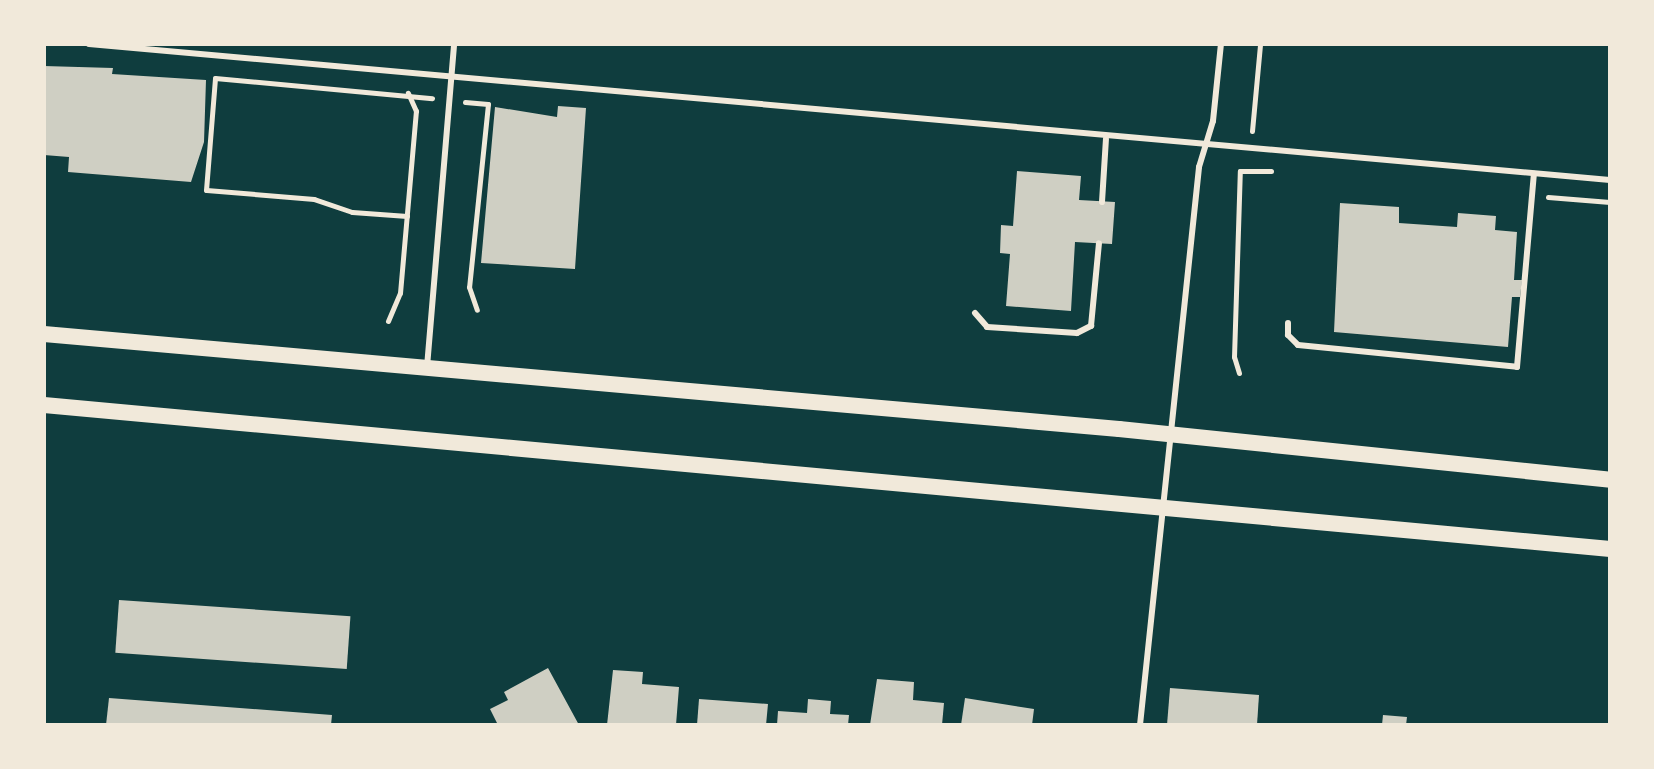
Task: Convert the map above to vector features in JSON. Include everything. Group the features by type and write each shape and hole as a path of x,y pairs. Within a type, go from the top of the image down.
{"main road":[{"path":"44,334 1172,434 1610,480"},
{"path":"44,405 1610,549"}],"lane":[{"path":"89,44 1206,148 1610,180"},
{"path":"427,368 454,44"},
{"path":"1140,725 1199,167 1206,148 1221,44"},
{"path":"1102,202 1106,139"},
{"path":"1288,323 1288,335 1298,345 1517,367 1534,174"},
{"path":"975,313 987,327 1077,333 1091,326 1099,243"}],"path":[{"path":"1239,373 1234,357 1238,216 1260,44"},
{"path":"388,321 400,293 407,216 416,111 408,96 410,73"},
{"path":"407,216 352,212 314,199 206,190 215,78 488,104 469,287 477,310"}],"building":[{"path":"44,66 113,68 112,74 206,80 204,142 191,182 68,172 69,157 44,155"},
{"path":"558,106 586,108 575,269 481,263 495,107 557,117"},
{"path":"1017,171 1081,176 1079,200 1115,202 1112,244 1075,242 1071,311 1006,306 1010,254 1000,253 1001,225 1013,226"},
{"path":"1340,203 1399,207 1399,223 1457,227 1458,213 1496,216 1495,230 1517,232 1514,280 1522,280 1520,297 1512,297 1508,347 1334,332"},
{"path":"119,600 350,616 347,669 115,653"},
{"path":"548,668 579,725 498,725 490,709 508,700 504,692"},
{"path":"613,670 643,672 642,684 679,687 676,725 607,725"},
{"path":"877,679 914,682 913,700 944,703 942,725 870,725"},
{"path":"1170,688 1259,695 1257,725 1167,725"},
{"path":"109,698 332,715 331,725 106,725"},
{"path":"965,698 1034,709 1032,725 961,725"},
{"path":"699,699 768,704 766,725 697,725"},
{"path":"808,699 831,701 830,714 849,715 848,725 777,725 778,711 807,713"},
{"path":"1383,715 1407,717 1406,725 1382,725"}]}
